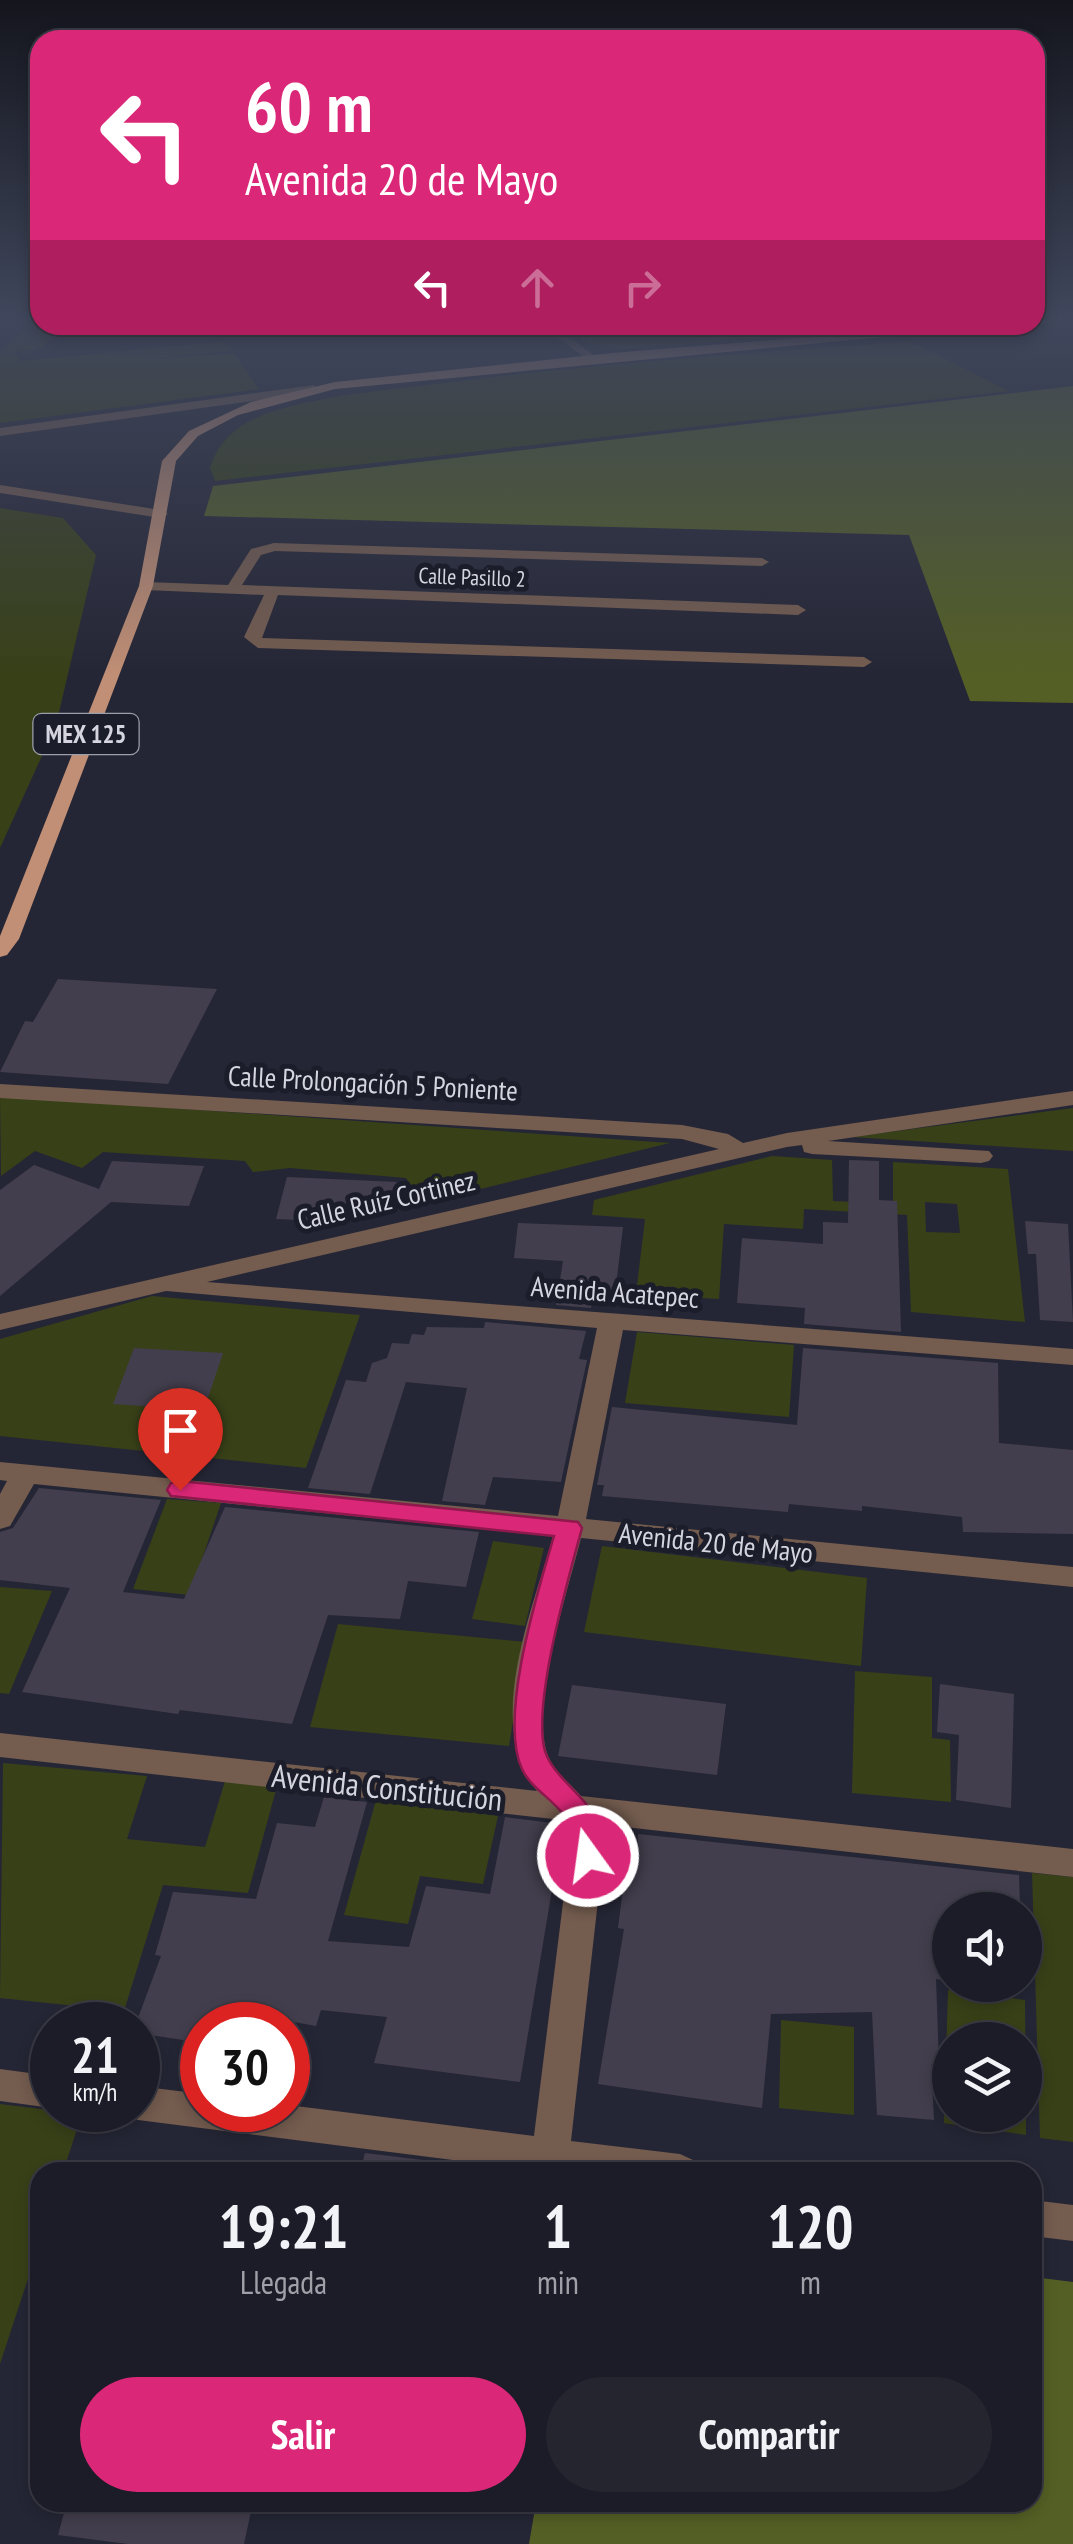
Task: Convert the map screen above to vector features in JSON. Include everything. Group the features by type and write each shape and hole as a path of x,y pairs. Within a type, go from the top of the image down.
{"main road":[{"name":"MEX 125","path":"0,951 9,939 146,586 169,461 185,440"}],"street":[{"path":"0,489 161,514"},
{"path":"233,588 256,552 274,546 762,562"},
{"name":"Calle Pasillo 2","path":"146,586 798,610"},
{"path":"272,593 252,637 269,644 864,662"},
{"name":"Calle Prolongación 5 Poniente","path":"0,1091 682,1132 720,1139 739,1151"},
{"path":"777,1142 1073,1098"},
{"path":"777,1142 981,1156"},
{"name":"Calle Ruíz Cortinez","path":"0,1322 777,1142"},
{"name":"Avenida Acatepec","path":"152,1284 1073,1357"},
{"path":"550,2156 588,1838 576,1809 536,1767 529,1747 528,1716 549,1600 569,1528 611,1323"},
{"path":"0,1519 12,1473"},
{"name":"Avenida 20 de Mayo","path":"12,1473 1073,1578"},
{"name":"Avenida Constitución","path":"0,1745 1073,1863"},
{"path":"0,2085 30,2089"},
{"path":"160,2106 599,2162"},
{"path":"1042,2219 1073,2223"}],"green space":[{"path":"579,440 215,481 210,468 225,441"},
{"path":"611,440 1073,440 1073,703 970,701 909,535 204,516 213,486"},
{"path":"0,508 63,518 96,555 56,725 0,848"},
{"path":"0,1096 670,1143 423,1203 406,1178 290,1168 253,1172 245,1161 103,1152 82,1168 35,1151 1,1176"},
{"path":"1073,1108 1073,1151 851,1137"},
{"path":"772,1156 832,1160 833,1201 893,1204 893,1162 1008,1169 1025,1322 911,1312 907,1215 804,1209 803,1229 724,1224 719,1299 636,1294 645,1219 592,1215 594,1200","holes":["925,1202 957,1204 960,1233 926,1232"]},
{"path":"152,1296 360,1315 306,1468 0,1436 0,1339"},
{"path":"637,1332 794,1345 789,1417 625,1403"},
{"path":"167,1499 221,1503 190,1595 133,1589"},
{"path":"493,1541 544,1548 525,1626 472,1619"},
{"path":"602,1546 867,1578 861,1666 584,1632"},
{"path":"0,1587 52,1591 9,1694 0,1693"},
{"path":"338,1624 526,1642 509,1746 310,1727"},
{"path":"855,1671 932,1677 932,1738 950,1740 951,1802 852,1793"},
{"path":"3,1763 147,1776 127,1839 205,1847 225,1781 277,1786 248,1893 163,1885 127,2002 0,1998"},
{"path":"376,1800 498,1816 483,1884 420,1876 408,1924 344,1915"},
{"path":"1032,1873 1073,1877 1073,2142 1040,2138 1042,2022 1036,2022 1036,2002 1042,2002 1042,1892 1033,1892"},
{"path":"948,2002 1025,2002 1025,2022 947,2022"},
{"path":"781,2020 854,2027 854,2115 779,2108"},
{"path":"0,2104 30,2108 30,2132 76,2132 66,2162 30,2162 30,2272 0,2364"},
{"path":"1042,2278 1073,2282 1073,2544 529,2544 534,2512 1042,2512"}],"building":[{"path":"58,979 217,989 168,1084 0,1072 25,1021 33,1022"},
{"path":"849,1160 879,1161 879,1200 897,1201 901,1332 804,1324 805,1308 737,1303 742,1238 823,1244 823,1222 848,1223"},
{"path":"112,1161 204,1166 189,1206 111,1202 0,1296 0,1190 34,1165 99,1189"},
{"path":"287,1177 397,1182 391,1208 325,1221 276,1219"},
{"path":"1025,1221 1068,1224 1073,1322 1040,1320 1036,1254 1028,1254"},
{"path":"518,1223 623,1227 615,1294 594,1293 591,1308 556,1305 563,1261 514,1258"},
{"path":"485,1322 586,1331 579,1359 587,1360 561,1482 493,1477 485,1505 442,1501 467,1388 406,1382 370,1494 308,1488 346,1380 366,1382 372,1363 387,1358 392,1343 409,1344 412,1334 424,1335 427,1327 484,1328"},
{"path":"134,1348 223,1353 204,1410 113,1404"},
{"path":"803,1348 998,1363 999,1443 1073,1450 1073,1534 963,1532 962,1517 862,1506 862,1511 789,1504 788,1512 602,1496 604,1485 597,1485 612,1407 797,1425"},
{"path":"39,1488 161,1500 123,1592 184,1599 225,1507 479,1532 466,1587 408,1581 400,1619 328,1615 292,1724 180,1710 178,1714 22,1692 70,1588 0,1580 0,1532 13,1528"},
{"path":"940,1684 1014,1694 1011,1808 956,1800 959,1735 937,1732"},
{"path":"572,1685 726,1704 717,1775 558,1756"},
{"path":"324,1797 367,1802 328,1941 409,1947 426,1886 490,1894 505,1817 560,1824 520,2082 374,2063 387,2017 321,2010 316,2026 310,2025 310,2002 180,2002 180,2040 160,2036 160,2002 144,2002 161,1956 155,1955 173,1892 256,1899 277,1823 315,1827"},
{"path":"638,1834 1019,1875 1019,1892 932,1892 932,2002 937,2002 938,2022 932,2022 932,2120 877,2115 872,2012 771,2014 762,2108 598,2084 624,1929 618,1928 626,1865 636,1866"},
{"path":"365,2153 439,2162 363,2162"},
{"path":"64,2512 251,2512 244,2544 128,2544 58,2535"}],"route":[{"path":"180,1490 569,1528 549,1600 528,1716 529,1747 536,1767 576,1809 588,1838 588,1856"}]}
